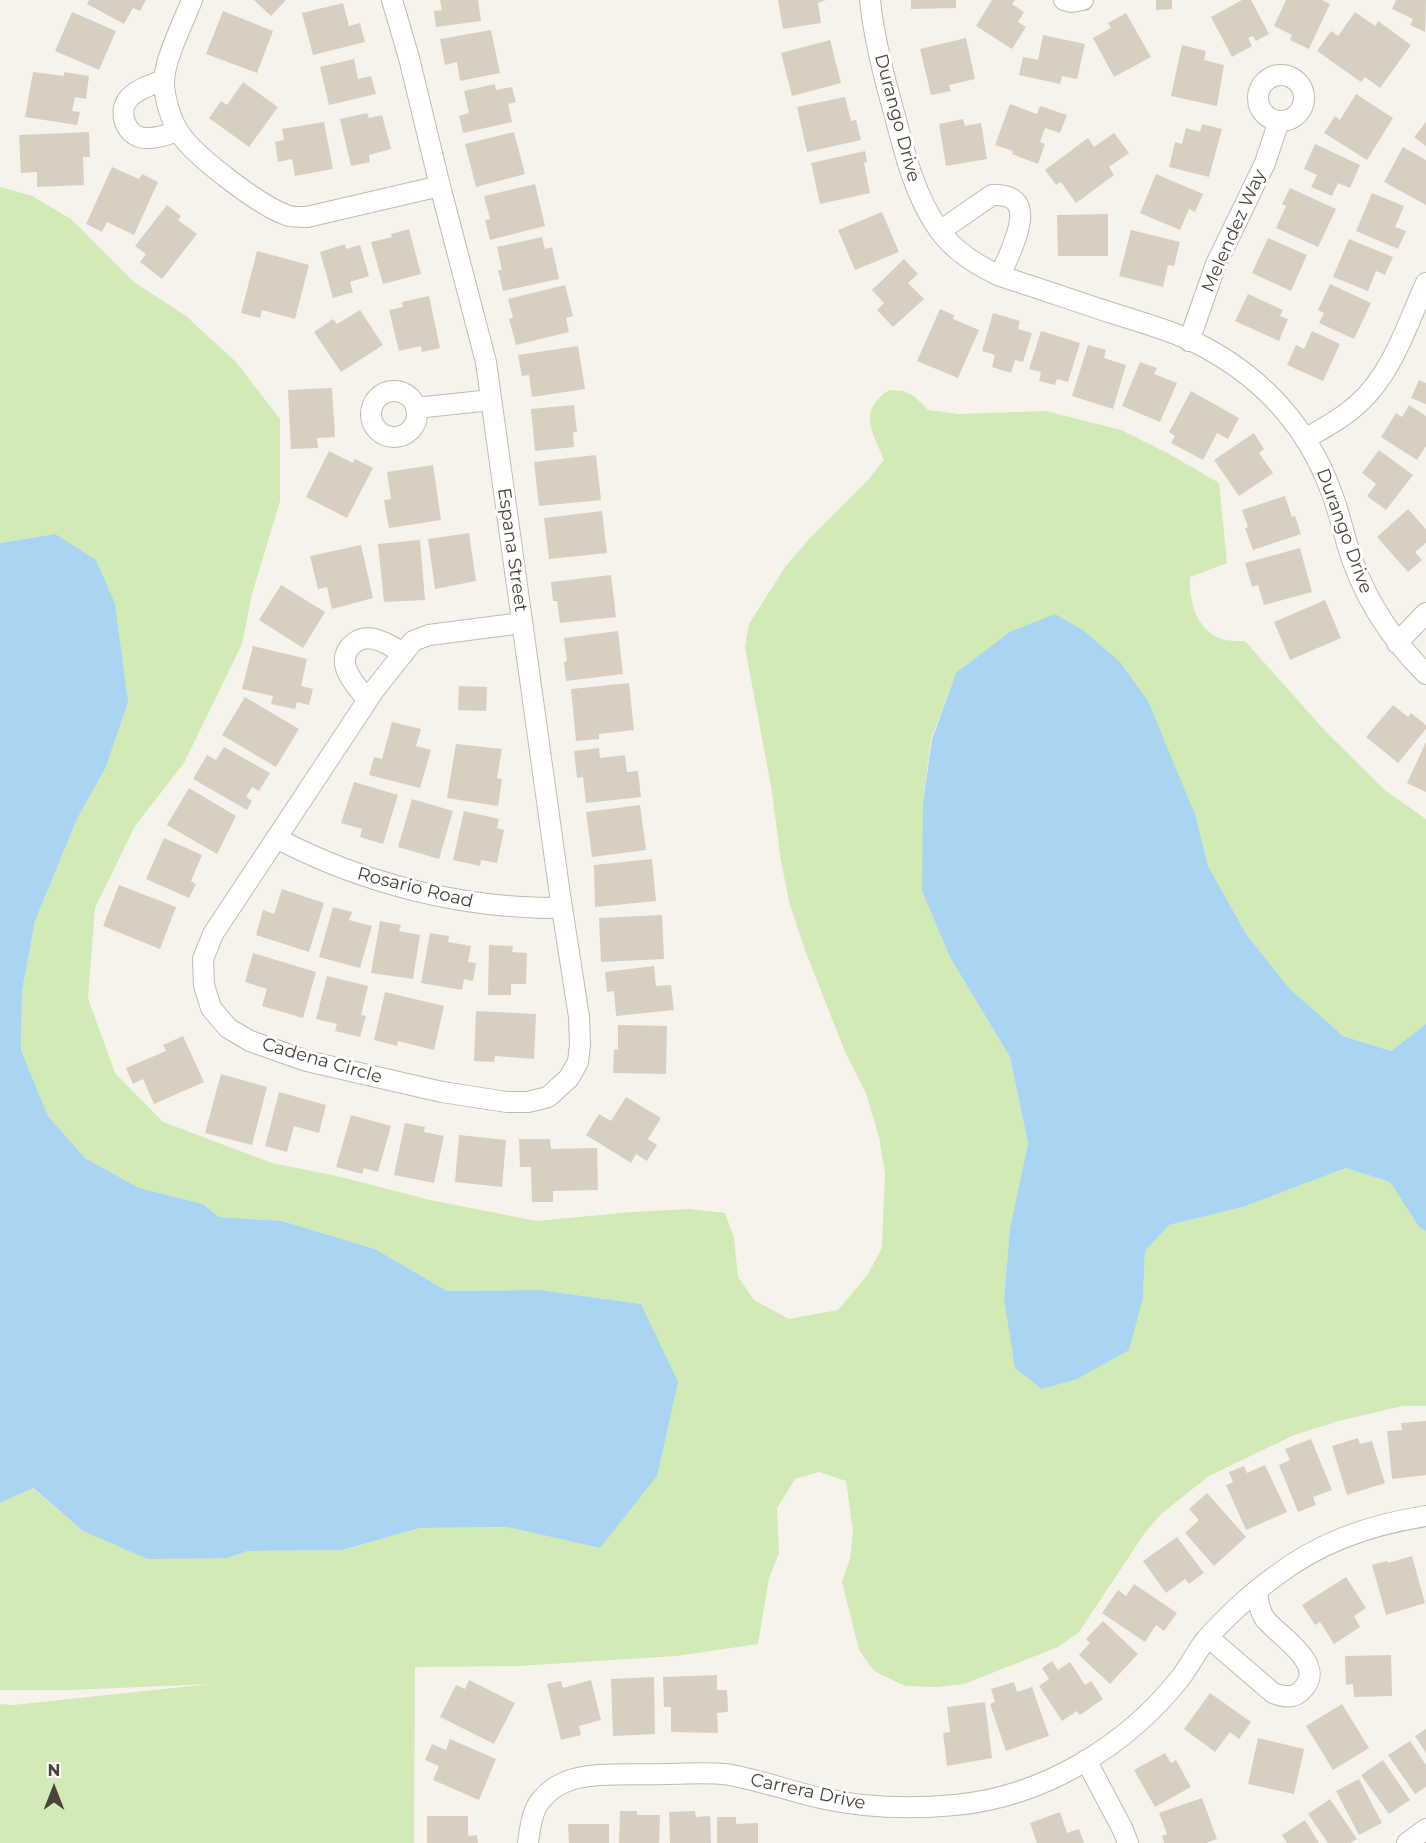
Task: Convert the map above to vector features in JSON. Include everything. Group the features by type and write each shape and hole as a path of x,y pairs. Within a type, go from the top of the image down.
{"street":[{"path":"192,0 164,80 164,91 178,131 193,150 246,191 278,211 291,216 308,217 440,186"},
{"name":"Espana Street","path":"392,0 409,58 486,362 579,1017 578,1062 569,1078 548,1097"},
{"name":"Durango Drive","path":"870,0 888,90 914,184 940,231 975,265 1000,276 1189,340 1205,347 1255,380 1278,402 1305,438 1322,466 1360,581 1371,604 1397,643 1426,674"},
{"path":"1064,0 1071,2 1083,0"},
{"path":"164,80 131,96 125,105 123,116 126,126 134,134 144,139 178,131"},
{"name":"Melendez Way","path":"1189,340 1216,264 1265,163 1279,121"},
{"path":"940,231 992,195 1002,194 1011,198 1018,206 1021,216 1020,226 1000,276"},
{"path":"1305,438 1337,421 1360,403 1373,388 1389,365 1426,283"},
{"path":"416,408 491,400"},
{"path":"1397,643 1426,613"},
{"name":"Cadena Circle","path":"522,623 429,635 413,641 368,700 213,934 203,958 204,985 211,1008 228,1028 250,1041 308,1061 442,1092 507,1102 528,1102 548,1097"},
{"path":"368,700 345,666 345,655 350,646 368,637 404,652"},
{"name":"Rosario Road","path":"276,838 351,872 414,890 477,904 522,909 562,908"},
{"name":"Carrera Drive","path":"528,1843 531,1821 540,1800 563,1782 594,1775 721,1774 824,1799 871,1806 910,1807 956,1805 996,1798 1041,1784 1086,1760 1118,1739 1147,1714 1181,1677 1209,1638 1277,1574 1316,1551 1363,1530 1426,1516"},
{"path":"1209,1638 1273,1693 1293,1696 1303,1690 1309,1681 1310,1671 1307,1661 1264,1617 1257,1592"},
{"path":"1086,1760 1128,1843"},
{"path":"1407,1843 1426,1829"}],"green space":[{"path":"0,187 32,196 71,219 134,282 186,316 236,362 280,419 280,501 252,594 242,644 184,763 135,826 95,908 88,998 115,1073 163,1122 272,1163 341,1177 430,1200 537,1221 688,1209 725,1213 734,1238 738,1277 754,1300 789,1319 838,1310 868,1274 882,1248 885,1173 879,1137 866,1093 845,1052 789,902 772,792 745,647 749,624 785,567 811,537 868,480 884,460 872,430 870,414 879,398 889,390 904,391 914,396 928,410 959,414 1046,411 1121,430 1219,483 1227,563 1190,577 1193,606 1201,624 1215,636 1225,640 1245,641 1327,733 1386,791 1426,819 1426,1024 1391,1051 1343,1036 1290,989 1246,934 1208,866 1196,817 956,673 931,739 923,803 951,959 1010,1057 1028,1145 1010,1228 1004,1299 1143,1298 1145,1251 1169,1225 1243,1207 1346,1168 1390,1182 1419,1227 1426,1231 1426,1406 1402,1406 1339,1421 1294,1435 1209,1476 1161,1514 1144,1534 1079,1632 1058,1647 964,1684 936,1687 905,1686 874,1671 859,1650 842,1582 850,1559 853,1532 846,1481 819,1472 795,1479 777,1508 779,1553 769,1578 758,1644 676,1656 518,1666 415,1667 414,1843 0,1843 0,1704 13,1705 211,1684 72,1690 0,1690 0,1503 32,1488 83,1531 227,1558 248,1551 342,1550 420,1528 507,1527 600,1548 641,1304 540,1290 447,1291 375,1249 282,1221 219,1217 203,1204 139,1188 85,1158 48,1116 21,1050 22,991 35,921 77,819 105,769 55,534 0,543"}],"water":[{"path":"55,534 96,560 115,604 128,702 105,769 77,819 35,921 22,991 21,1050 48,1116 85,1158 139,1188 203,1204 219,1217 282,1221 375,1249 447,1291 540,1290 641,1304 678,1382 657,1476 600,1548 507,1527 420,1528 342,1550 248,1551 227,1558 148,1559 83,1531 33,1488 0,1503 0,543"},
{"path":"1055,614 1084,631 1120,662 1148,701 1196,817 1208,866 1246,934 1290,989 1343,1036 1391,1051 1426,1024 1426,1231 1419,1227 1390,1182 1346,1168 1243,1207 1169,1225 1145,1251 1143,1298 1129,1350 1077,1379 1042,1389 1015,1368 1004,1299 1010,1228 1028,1144 1010,1057 951,959 922,891 923,803 932,739 956,673 1010,632"}],"building":[{"path":"89,0 146,0 140,11 133,8 124,24 87,4"},
{"path":"254,0 286,0 271,16"},
{"path":"440,0 478,0 481,21 436,27 434,11 442,10"},
{"path":"778,0 826,0 818,3 821,23 783,29"},
{"path":"911,0 956,0 956,8 911,9"},
{"path":"992,0 1015,0 1012,4 1024,12 1018,22 1026,27 1012,49 976,26"},
{"path":"1156,0 1172,0 1172,9 1156,10"},
{"path":"1242,0 1251,0 1269,34 1256,41 1253,36 1248,38 1252,46 1232,57 1211,17"},
{"path":"1286,0 1322,0 1330,4 1309,49 1290,40 1292,35 1274,26"},
{"path":"1396,0 1426,0 1425,32 1410,25 1413,19 1392,9"},
{"path":"343,3 349,26 360,23 365,42 313,55 302,13"},
{"path":"223,11 273,31 257,73 206,54"},
{"path":"72,12 116,31 99,70 55,51"},
{"path":"1355,12 1375,26 1378,21 1411,45 1380,88 1365,77 1361,82 1317,51 1331,31 1338,36"},
{"path":"1126,13 1151,57 1114,77 1093,38 1111,28 1108,23"},
{"path":"491,30 500,73 460,81 457,62 445,65 440,39"},
{"path":"1043,35 1085,44 1077,79 1062,76 1060,84 1019,75 1023,57 1038,60"},
{"path":"966,38 975,79 949,85 951,91 931,95 920,49"},
{"path":"830,40 841,83 792,96 781,53"},
{"path":"1182,45 1206,51 1204,60 1224,65 1217,106 1171,96"},
{"path":"354,59 358,79 371,76 376,94 329,105 320,67"},
{"path":"33,72 64,76 64,72 89,76 86,99 75,97 72,111 80,112 77,125 25,117"},
{"path":"243,82 278,107 249,147 209,118 221,101 227,105"},
{"path":"495,84 496,90 512,87 516,102 508,104 512,122 463,133 459,116 469,113 464,91"},
{"path":"1356,94 1393,118 1367,160 1324,133 1335,116 1340,120"},
{"path":"845,97 851,121 856,120 861,140 807,152 797,107"},
{"path":"1010,104 1037,114 1040,106 1067,115 1060,133 1045,128 1040,142 1045,144 1038,164 995,145"},
{"path":"367,113 369,118 382,115 391,149 369,155 370,162 351,166 340,119"},
{"path":"963,119 965,126 981,123 987,159 946,166 939,124"},
{"path":"324,122 333,169 295,176 292,159 278,162 275,142 284,140 282,129"},
{"path":"1426,122 1426,146 1414,137"},
{"path":"1202,124 1222,129 1209,177 1169,167 1175,142 1182,144 1186,128 1200,132"},
{"path":"89,132 90,157 83,157 84,185 37,187 37,172 21,173 19,135"},
{"path":"514,132 525,174 476,187 465,144"},
{"path":"1114,133 1129,153 1109,167 1114,175 1076,203 1061,182 1056,185 1045,170 1088,138 1094,147"},
{"path":"1315,144 1360,165 1350,188 1338,183 1332,196 1311,187 1317,175 1304,169"},
{"path":"1403,147 1426,160 1426,205 1384,182"},
{"path":"865,151 867,162 864,163 870,193 820,204 811,163"},
{"path":"112,167 139,179 142,174 158,182 134,235 107,222 102,232 86,224"},
{"path":"1156,174 1203,194 1195,212 1189,209 1180,230 1140,213"},
{"path":"535,184 545,226 490,240 485,220 490,219 484,196"},
{"path":"1290,188 1336,209 1318,247 1276,228 1286,206 1282,204"},
{"path":"1372,193 1404,206 1395,227 1406,231 1398,249 1356,231"},
{"path":"167,205 181,216 178,220 197,234 162,279 140,262 146,254 135,246"},
{"path":"882,212 899,252 855,270 838,230"},
{"path":"1108,214 1108,256 1058,256 1057,215"},
{"path":"409,229 421,274 383,284 371,242 392,237 391,234"},
{"path":"1131,230 1180,242 1174,266 1168,265 1163,287 1119,276"},
{"path":"542,237 545,249 552,247 559,279 503,291 498,270 502,270 497,247"},
{"path":"1268,238 1307,255 1291,291 1252,273"},
{"path":"1349,239 1393,257 1385,275 1376,271 1368,291 1333,277"},
{"path":"345,244 346,249 360,245 369,276 350,282 353,292 333,298 320,252"},
{"path":"257,251 309,265 295,319 262,310 260,318 241,313"},
{"path":"904,259 918,274 908,283 924,299 893,327 877,310 884,303 872,290"},
{"path":"1330,284 1371,303 1354,339 1319,323 1324,313 1318,310"},
{"path":"565,285 573,316 566,318 569,332 516,345 509,319 513,318 508,299"},
{"path":"1248,294 1283,310 1280,316 1288,319 1279,341 1235,321"},
{"path":"429,296 440,348 422,352 421,346 399,351 389,310 403,307 402,302"},
{"path":"940,309 954,315 953,319 979,330 958,378 917,361"},
{"path":"360,310 383,345 341,372 314,332 333,319 337,324"},
{"path":"993,313 1020,321 1018,329 1032,333 1023,362 1015,360 1011,373 992,367 995,355 982,351"},
{"path":"1041,331 1080,343 1068,382 1057,379 1055,385 1039,381 1041,372 1029,369"},
{"path":"1312,331 1340,344 1323,381 1287,365 1296,345 1304,349"},
{"path":"1088,345 1106,350 1104,358 1126,365 1113,409 1072,396"},
{"path":"578,346 585,389 532,397 529,375 522,376 518,355"},
{"path":"1140,362 1157,368 1154,374 1177,383 1160,422 1122,406"},
{"path":"1419,380 1426,383 1426,404 1411,398"},
{"path":"332,388 335,437 317,438 318,448 291,449 288,390"},
{"path":"1191,391 1239,418 1228,439 1217,433 1203,460 1171,443 1175,436 1169,432"},
{"path":"574,405 577,432 573,432 574,447 535,451 531,409"},
{"path":"1409,405 1426,416 1426,446 1417,460 1381,437 1396,413 1402,417"},
{"path":"1254,433 1264,449 1259,453 1273,473 1239,496 1214,460"},
{"path":"1379,450 1413,475 1386,510 1367,496 1376,484 1362,473"},
{"path":"329,451 353,463 355,459 373,468 347,518 306,497"},
{"path":"596,455 601,500 539,506 534,462"},
{"path":"433,465 441,520 389,528 384,500 391,499 387,472"},
{"path":"1285,496 1301,534 1253,550 1245,528 1248,527 1242,510"},
{"path":"1408,509 1426,529 1426,543 1415,552 1422,560 1408,572 1377,537"},
{"path":"602,511 607,553 549,559 544,518"},
{"path":"469,533 476,581 435,589 428,539"},
{"path":"420,540 425,600 384,602 378,544"},
{"path":"361,545 373,598 332,609 327,587 318,589 310,556"},
{"path":"1300,548 1312,592 1264,605 1258,585 1252,587 1245,563"},
{"path":"611,575 616,617 560,623 557,601 553,601 551,582"},
{"path":"281,585 325,612 303,648 259,620"},
{"path":"1325,600 1341,638 1290,660 1274,622"},
{"path":"618,631 623,674 566,681 564,662 567,661 564,638"},
{"path":"253,646 307,659 301,686 313,689 309,705 297,702 295,709 271,704 273,696 242,689"},
{"path":"629,683 634,730 599,734 599,739 576,741 571,689"},
{"path":"459,686 487,687 486,711 458,710"},
{"path":"245,697 299,729 276,767 222,735"},
{"path":"1393,705 1408,717 1411,713 1426,725 1426,729 1398,763 1366,737"},
{"path":"392,722 421,729 416,746 431,750 420,788 369,775 374,757 382,759"},
{"path":"1426,742 1426,792 1407,783"},
{"path":"456,744 502,749 497,778 502,779 498,806 447,798"},
{"path":"224,747 270,773 259,791 252,787 246,797 252,801 247,810 193,779 207,755 216,760"},
{"path":"599,748 600,758 625,755 627,772 638,771 641,797 586,803 583,777 577,778 574,751"},
{"path":"354,782 398,795 383,844 360,837 362,829 341,823"},
{"path":"189,788 236,816 217,854 167,825"},
{"path":"412,799 453,811 439,859 398,847"},
{"path":"640,805 646,850 592,857 586,812"},
{"path":"464,811 499,819 497,828 504,830 497,863 481,860 480,866 453,860"},
{"path":"164,838 202,855 191,881 196,884 189,898 146,879"},
{"path":"652,859 656,901 595,907 594,865"},
{"path":"119,885 176,907 160,949 103,926"},
{"path":"282,889 324,903 309,952 256,935 263,910 274,914"},
{"path":"333,907 352,912 349,920 372,926 360,968 319,957"},
{"path":"662,915 664,959 601,962 599,918"},
{"path":"380,921 401,925 399,931 420,935 413,979 371,973"},
{"path":"430,933 449,936 448,942 471,946 468,962 476,963 473,981 464,979 462,990 421,983"},
{"path":"489,945 513,946 512,952 527,953 526,984 511,984 511,995 488,995"},
{"path":"253,953 316,972 303,1018 262,1006 267,989 245,982"},
{"path":"654,966 656,986 671,985 674,1010 616,1016 614,991 607,992 605,972"},
{"path":"327,976 368,986 361,1015 366,1016 360,1037 335,1031 337,1024 316,1019"},
{"path":"385,992 444,1006 434,1050 398,1041 397,1046 374,1040"},
{"path":"476,1011 536,1014 534,1059 495,1056 494,1062 474,1061"},
{"path":"618,1025 667,1026 666,1074 613,1073 614,1049 618,1050"},
{"path":"183,1036 204,1082 154,1104 143,1079 133,1084 126,1068 166,1051 163,1045"},
{"path":"221,1074 267,1087 252,1145 205,1133"},
{"path":"279,1092 326,1105 319,1133 294,1126 287,1152 265,1146"},
{"path":"626,1097 661,1118 648,1139 657,1145 647,1161 636,1154 631,1163 586,1135 599,1114 611,1121"},
{"path":"351,1115 391,1126 378,1172 364,1168 362,1174 336,1167"},
{"path":"405,1123 425,1127 424,1132 444,1136 434,1183 394,1175"},
{"path":"459,1135 506,1140 502,1187 455,1182"},
{"path":"519,1139 550,1139 551,1149 597,1148 598,1190 553,1191 553,1202 532,1202 531,1167 520,1167"},
{"path":"1426,1421 1426,1475 1392,1479 1387,1431 1402,1430 1401,1423"},
{"path":"1358,1438 1360,1444 1372,1441 1385,1483 1347,1495 1332,1446"},
{"path":"1311,1439 1332,1490 1313,1497 1316,1505 1298,1512 1279,1465 1290,1460 1285,1449"},
{"path":"1265,1465 1287,1512 1246,1530 1226,1485 1233,1482 1229,1472 1244,1466 1247,1473"},
{"path":"1207,1493 1246,1537 1214,1566 1185,1533 1199,1520 1189,1509"},
{"path":"1177,1537 1204,1573 1189,1584 1185,1579 1166,1593 1143,1561"},
{"path":"1412,1556 1425,1603 1386,1615 1372,1565"},
{"path":"1346,1577 1366,1608 1354,1616 1360,1627 1334,1644 1320,1622 1315,1625 1302,1605"},
{"path":"1134,1584 1177,1613 1164,1631 1156,1625 1145,1642 1102,1613 1118,1590 1126,1596"},
{"path":"1103,1621 1138,1654 1110,1684 1079,1655 1090,1643 1086,1639"},
{"path":"1391,1655 1392,1696 1354,1697 1353,1684 1346,1685 1345,1656"},
{"path":"1052,1661 1058,1670 1070,1662 1085,1685 1091,1681 1103,1699 1080,1715 1077,1711 1062,1721 1039,1686 1049,1679 1042,1668"},
{"path":"717,1675 717,1690 727,1690 728,1712 717,1713 718,1733 671,1732 671,1707 664,1707 663,1677"},
{"path":"654,1677 655,1734 613,1736 611,1679"},
{"path":"469,1680 515,1703 494,1744 440,1717 456,1685 465,1689"},
{"path":"591,1680 601,1720 579,1726 581,1735 561,1740 547,1684 561,1681 563,1688"},
{"path":"1014,1682 1017,1692 1032,1687 1049,1736 1006,1751 990,1704 995,1702 991,1689"},
{"path":"1210,1693 1251,1722 1239,1739 1230,1732 1215,1752 1184,1729"},
{"path":"985,1702 992,1758 947,1766 943,1733 950,1732 947,1707"},
{"path":"1342,1704 1369,1748 1333,1770 1306,1726"},
{"path":"1426,1729 1426,1753 1415,1736"},
{"path":"1258,1738 1304,1749 1294,1794 1248,1784"},
{"path":"450,1739 496,1759 479,1800 433,1780 439,1766 425,1760 432,1744 446,1750"},
{"path":"1410,1741 1426,1765 1426,1787 1415,1794 1388,1755"},
{"path":"1165,1753 1171,1763 1176,1760 1191,1787 1155,1807 1134,1770"},
{"path":"1383,1760 1410,1800 1389,1814 1361,1775"},
{"path":"1359,1779 1382,1823 1359,1835 1336,1791"},
{"path":"1202,1798 1217,1839 1206,1843 1164,1843 1162,1836 1167,1834 1159,1813"},
{"path":"1330,1799 1357,1839 1350,1843 1328,1843 1308,1814"},
{"path":"620,1811 637,1811 637,1815 660,1815 659,1843 619,1843"},
{"path":"695,1811 696,1817 710,1816 711,1843 670,1843 669,1812"},
{"path":"1060,1812 1067,1833 1079,1829 1084,1843 1037,1843 1030,1823"},
{"path":"427,1816 468,1816 468,1836 477,1835 478,1843 427,1843"},
{"path":"717,1817 736,1817 736,1824 758,1823 758,1843 717,1843"},
{"path":"1305,1820 1319,1843 1287,1843 1282,1835"},
{"path":"568,1824 609,1824 609,1843 569,1843"}]}
